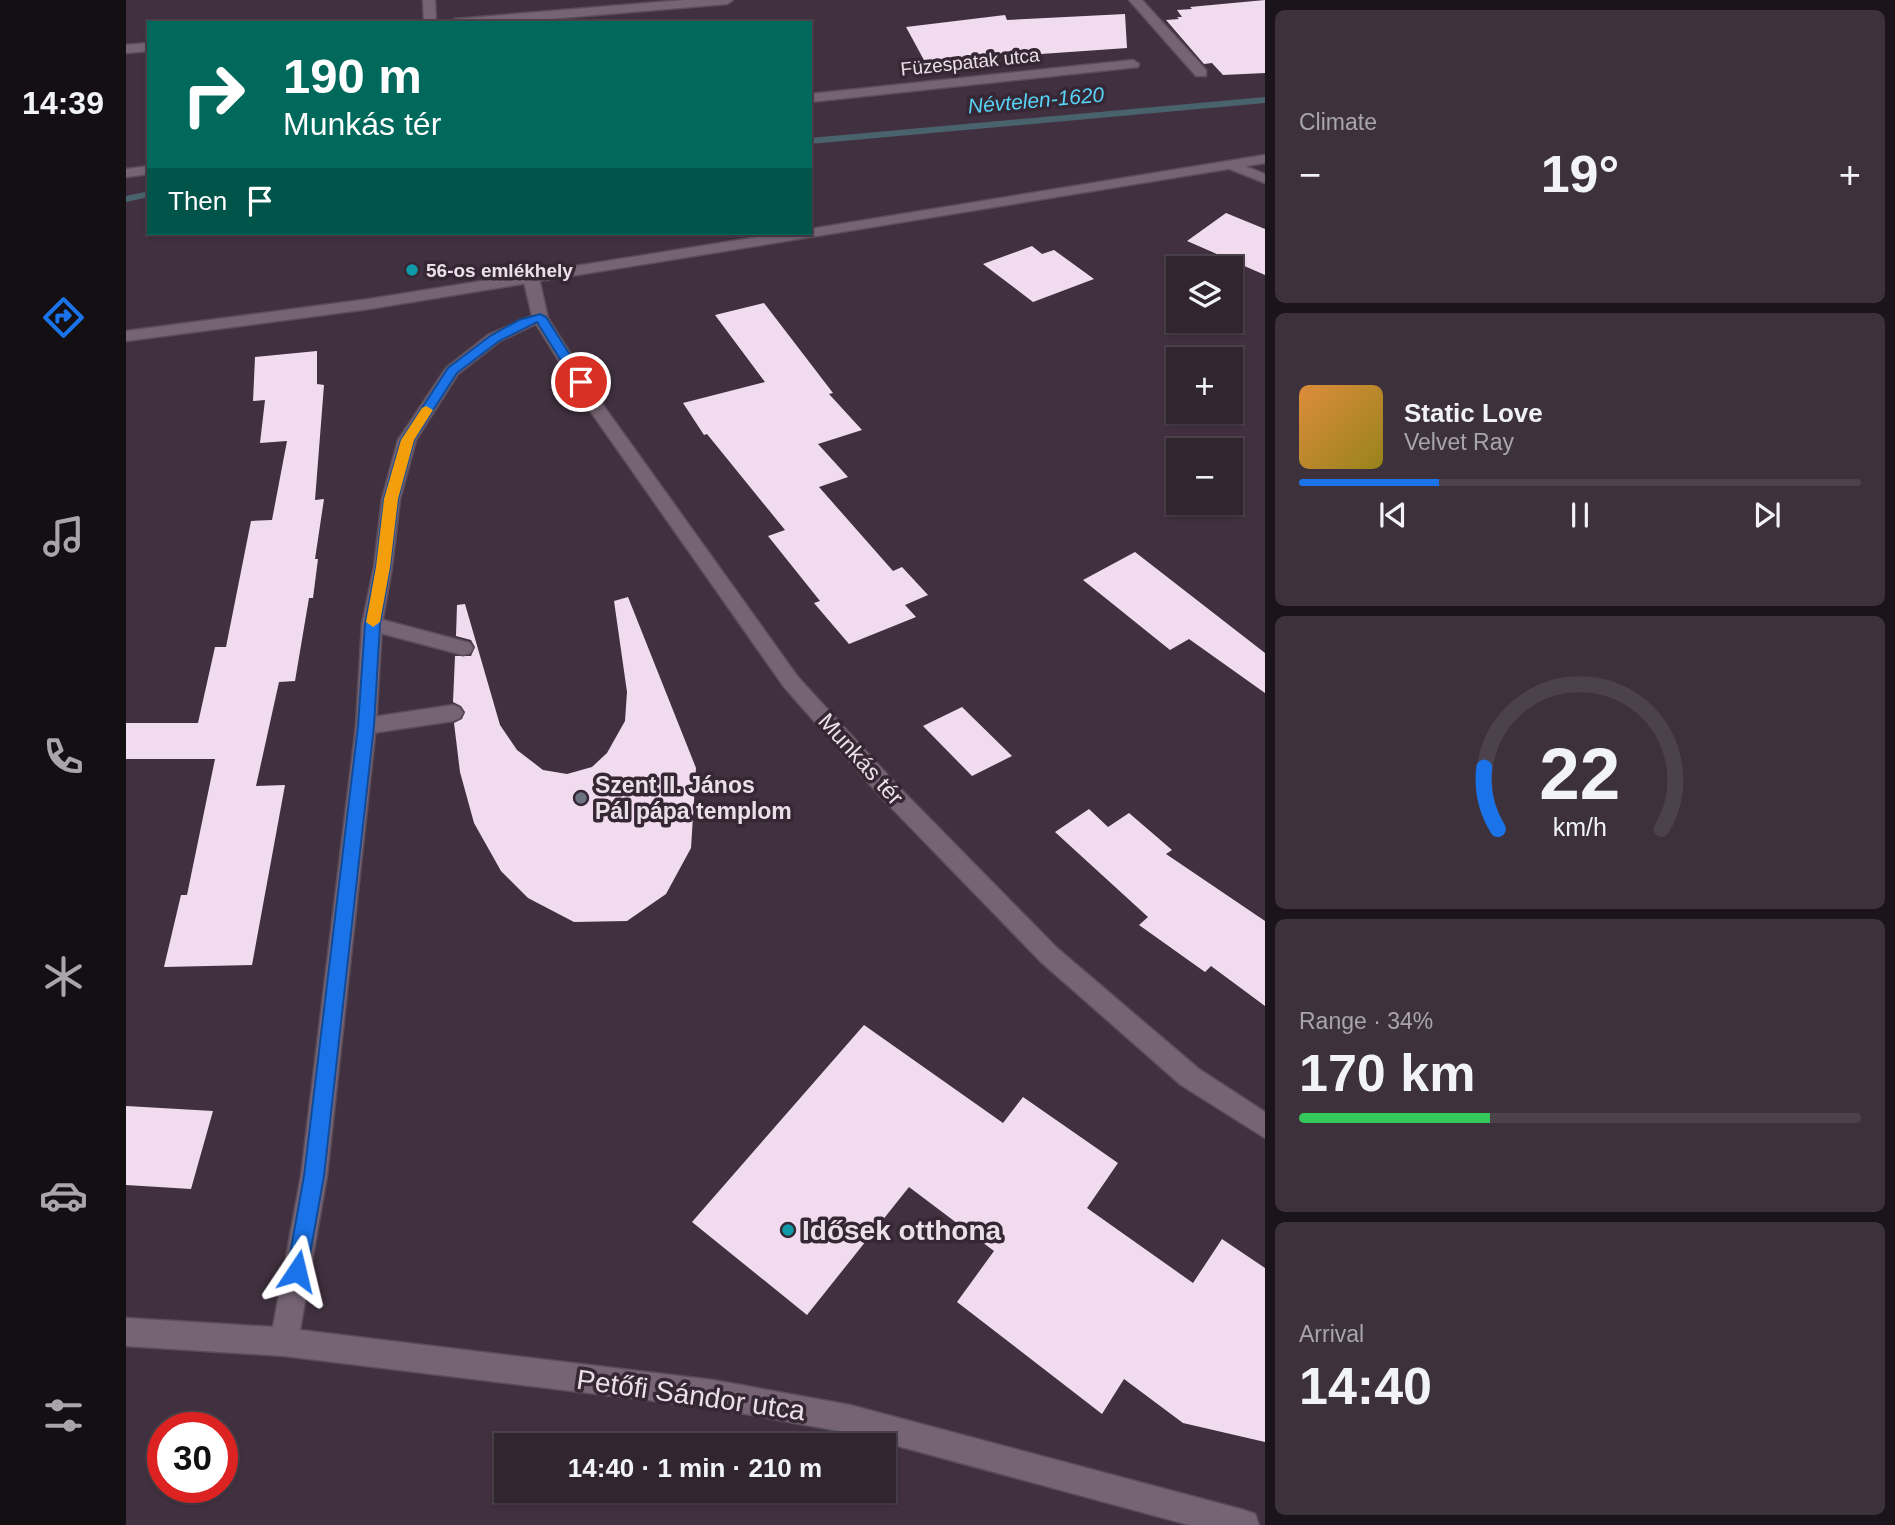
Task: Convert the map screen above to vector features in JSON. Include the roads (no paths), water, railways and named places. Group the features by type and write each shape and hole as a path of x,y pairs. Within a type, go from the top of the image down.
{"street":[{"path":"429,0 430,21"},
{"path":"479,21 727,0"},
{"path":"1135,0 1201,73"},
{"path":"126,49 147,47"},
{"name":"Füzespatak utca","path":"812,98 1133,64"},
{"path":"812,233 1265,159"},
{"path":"1231,164 1265,178"},
{"path":"126,173 147,170"},
{"path":"126,336 369,304 798,235"},
{"name":"Munkás tér","path":"531,278 540,317 594,404 791,682 888,790 1049,956 1191,1077 1265,1126"},
{"path":"284,1342 314,1176 366,726 372,624 383,567 391,499 407,440 452,371 494,338 540,317"},
{"path":"372,624 463,648"},
{"path":"366,726 453,713"},
{"name":"Petőfi Sándor utca","path":"126,1332 284,1342 713,1394 850,1419 1244,1525"}],"waterway":[{"name":"Névtelen-1620","path":"812,141 1265,100"},
{"name":"Névtelen-1620","path":"126,199 147,194"}],"place":[{"name":"56-os emlékhely","path":"412,270"},
{"name":"Szent II. János Pál pápa templom","path":"581,798"},
{"name":"Idősek otthona","path":"788,1230"}]}
